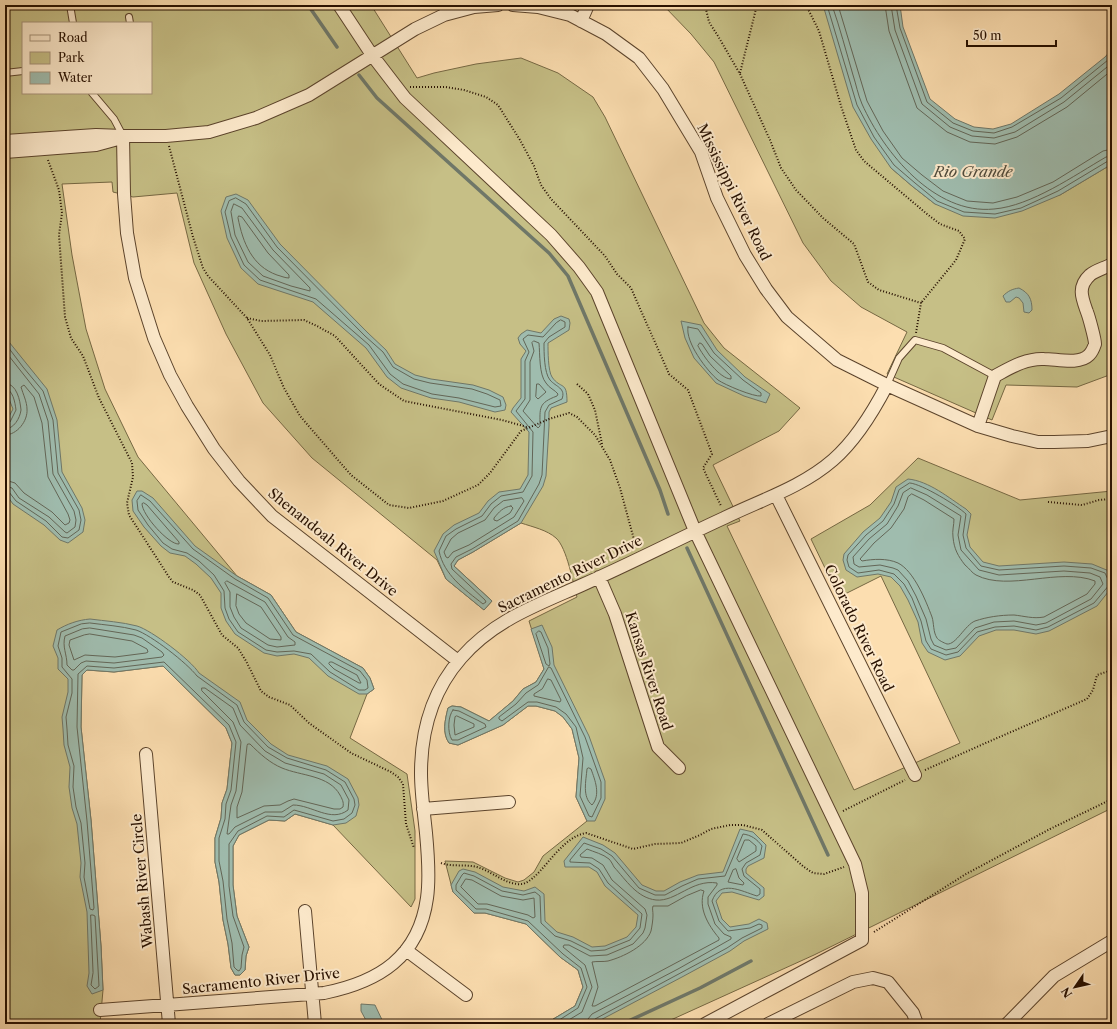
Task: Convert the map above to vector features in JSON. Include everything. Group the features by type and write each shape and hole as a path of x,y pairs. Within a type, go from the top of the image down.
{"street":[{"path":"339,5 372,55 405,98 551,235 579,267 597,292 695,531 855,864 862,893 862,940 705,1024"},
{"path":"5,141 96,135 166,136 209,132 256,118 309,95 415,29 444,15 474,7 498,5"},
{"name":"Mississippi River Road","path":"513,5 538,7 570,16 606,34 639,58 663,89 701,152 717,198 745,255 766,289 786,317 837,360 887,385 978,426 1012,436 1038,442 1088,441 1112,436"},
{"path":"581,21 588,5"},
{"path":"5,152 96,145 113,141 123,136"},
{"name":"Shenandoah River Drive","path":"123,136 124,194 127,233 135,278 154,338 170,375 187,406 214,449 239,481 272,516 458,661"},
{"path":"978,426 995,376 1021,363 1032,360 1043,359 1067,361 1083,359 1089,355 1095,344 1091,325 1081,297 1082,289 1085,281 1091,274 1112,264"},
{"name":"Sacramento River Drive","path":"100,1010 313,994 352,986 374,977 395,963 406,950 416,934 421,923 427,899 427,856 421,773 424,739 434,700 446,678 458,661 471,646 487,632 516,614 776,495 808,478 823,468 845,449 878,402 887,385"},
{"name":"Colorado River Road","path":"776,495 915,775"},
{"name":"Kansas River Road","path":"599,577 615,614 658,747 679,768"},
{"name":"Wabash River Circle","path":"146,754 169,1024"},
{"path":"423,809 509,802"},
{"path":"305,911 315,1024"},
{"path":"1007,1024 1054,976 1112,941"},
{"path":"406,950 466,995"},
{"path":"768,1024 853,982 873,978 888,982 913,1014 917,1024"}],"lane":[{"path":"70,5 73,22"},
{"path":"5,73 22,72"},
{"path":"93,94 114,119 123,136"},
{"path":"887,385 899,358 915,340 943,348 995,376"}],"path":[{"path":"705,5 709,22 740,74 781,168 796,190 823,218 854,244 868,282 879,290 921,303"},
{"path":"740,74 757,5"},
{"path":"806,5 819,31 841,106 856,150 864,161 927,214 940,224 959,231 964,239 956,260 921,303 915,340"},
{"path":"166,136 193,238 203,268 208,276 247,318 270,356 284,388 300,416 351,475 389,505 409,508 443,501 478,485 490,473 521,431 527,427 569,413 577,417 595,435 610,460 620,488 639,558"},
{"path":"44,150 59,190 62,213 59,236 65,318 71,338 83,356 99,398 132,463 133,476 127,503 129,515 173,582 194,590 200,595 222,635 238,648 261,691 269,697 290,705 309,723 351,753 391,772 398,777 403,784 406,824 414,848"},
{"path":"247,318 261,321 304,320 317,326 335,336 379,384 404,401 502,420 527,427"},
{"path":"577,384 588,394 595,410 603,447"},
{"path":"1048,502 1082,505 1099,500 1112,499"},
{"path":"831,815 915,775 1087,699 1094,690 1097,675 1112,670"},
{"path":"862,940 966,874 1050,829 1112,799"},
{"path":"438,862 446,865 478,867 505,881 516,884 524,884 531,880 563,844 578,834 586,833 633,849 655,844 681,843 700,836 711,829 730,825 743,825 762,830 804,867 813,873 824,874 855,864"}],"green space":[{"path":"5,5 371,5 417,78 476,64 521,58 558,73 593,97 605,117 704,323 724,348 800,408 779,431 713,465 740,521 727,526 854,790 960,743 881,576 839,597 811,539 870,505 918,458 1020,500 1112,491 1112,808 814,955 662,1024 545,1024 575,1006 583,987 578,970 560,957 526,924 485,913 474,913 453,892 445,861 473,862 505,878 518,882 524,880 534,872 543,856 587,821 576,797 579,758 572,729 563,717 555,711 536,706 528,706 503,725 458,745 449,743 445,735 445,726 448,708 452,706 461,707 489,721 513,701 523,689 536,682 544,669 529,621 577,597 566,557 560,543 556,538 548,533 521,523 458,560 454,566 492,601 484,610 446,579 437,560 312,458 263,403 226,334 194,263 177,193 133,197 113,192 112,182 62,184 72,255 86,329 105,389 138,457 237,576 271,595 296,632 363,668 370,678 374,689 367,694 350,738 407,774 415,831 415,899 411,907 333,825 295,814 285,821 269,820 239,835 233,846 233,885 237,916 249,947 246,956 245,970 240,975 235,975 231,968 215,862 215,838 221,818 222,803 227,789 232,743 226,728 163,666 114,672 87,670 82,675 81,727 91,820 101,946 103,990 100,1024 5,1024"},
{"path":"663,5 823,5 891,168 935,204 1060,195 1112,164 1112,374 1077,387 1006,385 992,420 887,374 907,332 861,307 831,281 803,243 714,62 691,34"}],"water":[{"name":"Rio Grande","path":"823,5 900,5 903,27 930,99 955,119 974,127 993,129 1011,124 1059,94 1105,57 1112,49 1112,164 1060,195 1022,211 995,218 963,216 935,204 891,168 871,139 853,107"},
{"path":"236,194 248,200 280,244 386,350 395,364 415,375 431,379 473,385 489,390 503,397 506,405 505,410 495,412 459,402 431,398 401,388 387,377 366,348 313,302 258,284 241,268 227,238 221,211 226,197"},
{"path":"1019,288 1028,294 1031,300 1032,310 1029,313 1024,312 1023,303 1019,298 1016,297 1010,302 1006,302 1003,296 1010,290"},
{"path":"561,316 569,319 569,330 548,343 548,361 552,377 565,388 567,402 551,408 549,412 546,476 543,486 521,523 458,560 454,566 492,601 484,610 446,579 434,551 443,534 454,525 479,513 488,501 499,492 520,489 528,475 529,432 511,412 521,398 521,359 526,351 520,344 518,338 527,330 541,333 554,319"},
{"path":"681,321 701,325 717,350 745,377 770,394 766,403 744,396 716,383 694,358 685,338"},
{"path":"5,337 47,389 57,420 62,472 82,508 85,520 83,532 68,543 60,540 44,525 13,504 5,493 5,424 13,409 5,389"},
{"path":"908,479 916,480 931,486 966,509 971,514 967,535 970,547 983,562 999,566 1064,562 1092,564 1109,571 1112,587 1097,606 1049,631 1036,634 1014,630 996,630 979,636 960,656 945,660 928,652 922,643 918,622 900,586 891,577 878,574 857,577 846,570 843,560 844,554 863,532 880,518 891,502 896,487"},
{"path":"137,491 142,491 153,498 195,546 237,576 271,595 296,632 363,668 370,678 374,689 367,694 359,694 328,676 309,658 294,654 277,656 264,653 235,634 226,621 221,608 221,593 211,578 185,556 170,553 161,546 144,527 133,511 132,500"},
{"path":"90,619 137,626 161,639 180,653 195,667 199,673 240,702 247,720 271,744 288,755 327,766 348,779 358,798 359,805 356,816 346,823 333,825 295,814 285,821 269,820 239,835 233,846 233,885 237,916 249,947 246,956 245,970 240,975 235,975 231,968 215,862 215,838 221,818 222,803 227,789 232,743 226,728 163,666 114,672 87,670 82,675 81,727 91,820 103,990 92,994 87,986 89,973 87,912 80,877 81,863 77,824 72,808 69,787 70,767 64,745 62,717 68,692 68,679 58,669 58,658 53,646 57,630 81,620"},
{"path":"542,625 552,647 554,665 589,736 605,781 605,799 595,821 587,821 576,797 579,758 572,729 563,717 555,711 536,706 528,706 503,725 458,745 449,743 445,735 445,722 448,708 452,706 461,707 489,721 513,701 523,689 536,682 544,669 531,629"},
{"path":"740,829 753,832 766,845 764,858 748,866 746,869 746,873 764,888 764,896 759,900 732,892 722,893 716,901 722,919 730,927 749,924 759,919 767,923 768,929 744,941 730,951 593,1024 545,1024 575,1006 583,987 578,970 560,957 526,924 485,913 474,913 453,892 451,885 459,871 463,869 475,872 503,887 524,891 535,887 544,894 545,921 557,932 573,937 592,947 605,946 627,937 636,927 638,915 605,886 597,872 589,867 565,867 564,861 583,837 603,845 615,853 642,885 656,891 664,891 680,882 698,875 723,872"},
{"path":"361,1004 375,1005 384,1024 368,1024 361,1011"}],"waterway":[{"path":"308,5 337,47"},
{"path":"359,75 377,98 549,253 568,276 660,490 668,514"},
{"path":"687,548 828,855"},
{"path":"622,1024 700,988 751,961"}]}
